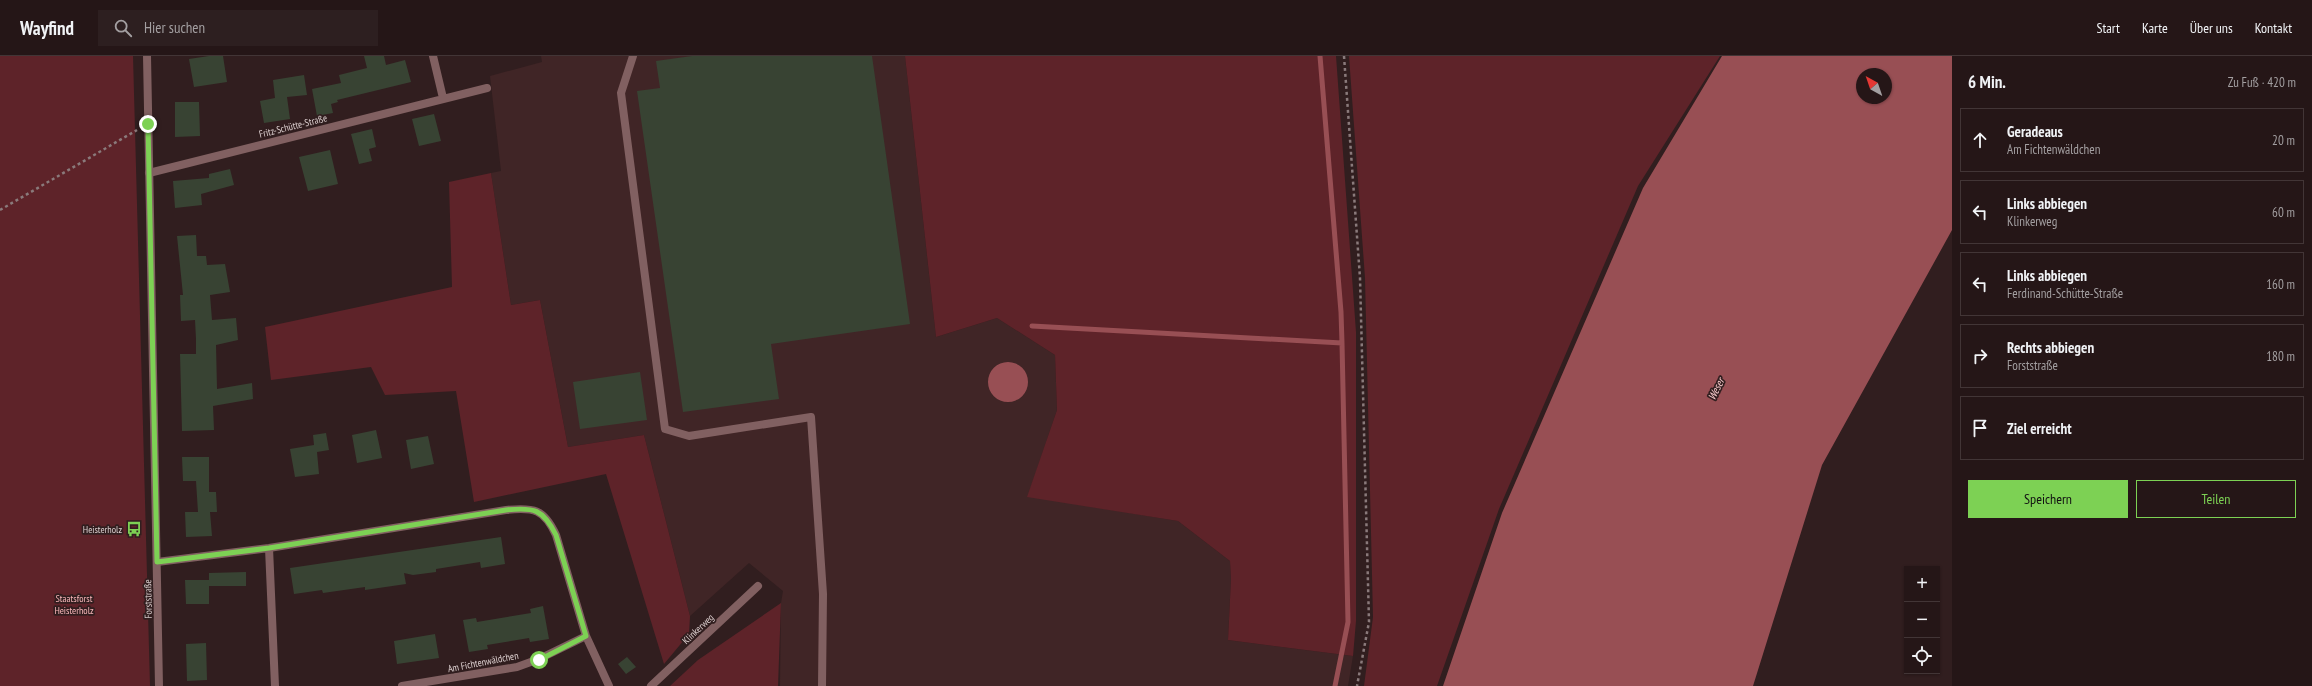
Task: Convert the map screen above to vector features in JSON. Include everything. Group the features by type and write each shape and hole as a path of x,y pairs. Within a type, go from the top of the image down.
{"street":[{"name":"Forststraße","path":"147,56 159,686"},
{"path":"433,56 443,98"},
{"path":"633,56 622,93 665,429 690,436 811,417 823,594 822,686"},
{"name":"Fritz-Schütte-Straße","path":"149,173 486,88"},
{"path":"157,562 269,548 514,509 538,511 549,521 556,535 586,636 609,686"},
{"path":"269,548 275,686"},
{"name":"Klinkerweg","path":"651,686 758,586"},
{"name":"Am Fichtenwäldchen","path":"402,686 517,666 539,660 586,636"}],"path":[{"path":"1344,56 1360,278 1369,622 1357,686"},
{"path":"0,210 148,124"}],"shaded area":[{"path":"541,56 905,56 936,337 997,318 1055,355 1057,410 1028,496 1178,521 1230,561 1231,579 1228,640 1353,656 1348,686 780,686 781,603 783,591 749,563 690,616 644,435 568,447 540,300 511,305 491,173 501,171 490,76 542,62"}],"green space":[{"name":"Staatsforst Heisterholz","path":"0,56 133,56 150,686 0,686"},
{"path":"905,56 1336,56 1356,332 1356,621 1353,656 1228,640 1231,579 1230,561 1178,521 1027,497 1057,410 1055,355 997,318 936,337"},
{"path":"1349,56 1720,56 1638,186 1499,509 1437,686 1364,686 1373,617 1365,278"},
{"path":"491,173 511,305 540,300 568,447 644,435 690,616 689,634 664,664 606,474 474,502 456,391 385,395 371,367 271,380 265,327 452,287 449,182"},
{"path":"781,603 778,686 670,686 698,660"}],"water":[{"name":"Weser","path":"1722,56 1952,56 1952,230 1822,465 1753,686 1443,686 1502,513 1643,188"},
{"path":"1008,362 1022,368 1028,382 1022,396 1008,402 994,396 988,382 994,368"}],"building":[{"path":"209,56 223,56 227,82 194,87 189,59"},
{"path":"364,56 384,56 386,65 405,60 411,82 337,100 338,102 331,104 333,113 317,116 312,89 341,83 339,75 367,68"},
{"path":"692,56 872,56 910,324 771,344 779,399 683,412 637,91 660,88 656,61"},
{"path":"304,75 307,95 287,97 290,119 264,123 260,101 275,98 273,80"},
{"path":"175,102 199,102 200,136 175,137"},
{"path":"434,114 441,141 419,146 412,119"},
{"path":"372,129 376,147 369,149 372,161 359,164 351,134"},
{"path":"330,150 338,184 308,191 299,157"},
{"path":"230,169 234,185 201,194 202,205 175,208 173,181 209,178 209,174"},
{"path":"196,235 197,256 206,256 207,265 225,264 230,292 210,295 212,320 236,318 238,340 216,345 217,389 252,383 253,399 213,406 214,430 182,431 180,354 196,354 196,339 195,320 181,321 180,295 183,295 177,236"},
{"path":"640,372 647,420 580,429 573,382"},
{"path":"376,430 382,458 357,463 352,435"},
{"path":"326,433 329,450 317,452 319,474 295,477 290,449 314,445 313,435"},
{"path":"428,436 434,464 411,469 406,440"},
{"path":"182,457 209,457 209,492 216,492 217,512 210,512 212,536 186,537 185,512 198,512 196,481 183,481"},
{"path":"501,537 505,564 481,568 480,562 436,569 436,572 413,575 404,573 406,584 365,590 365,587 323,593 322,590 294,594 290,568"},
{"path":"246,572 246,586 209,586 209,573"},
{"path":"185,580 209,580 209,604 186,604"},
{"path":"543,606 549,639 530,642 529,638 487,645 488,649 469,652 463,620 476,618 477,622 531,613 530,609"},
{"path":"435,634 439,658 397,664 394,641"},
{"path":"206,643 207,680 187,681 186,644"},
{"path":"627,657 636,667 626,674 618,664"}],"waterway":[{"path":"1320,56 1341,312 1342,343 1348,622 1335,686"},
{"path":"1032,326 1342,343"}],"place":[{"name":"Heisterholz","path":"134,529"}],"route":[{"path":"148,124 157,562 269,548 506,510 521,508 538,511 549,521 556,535 586,636 539,660"}]}
